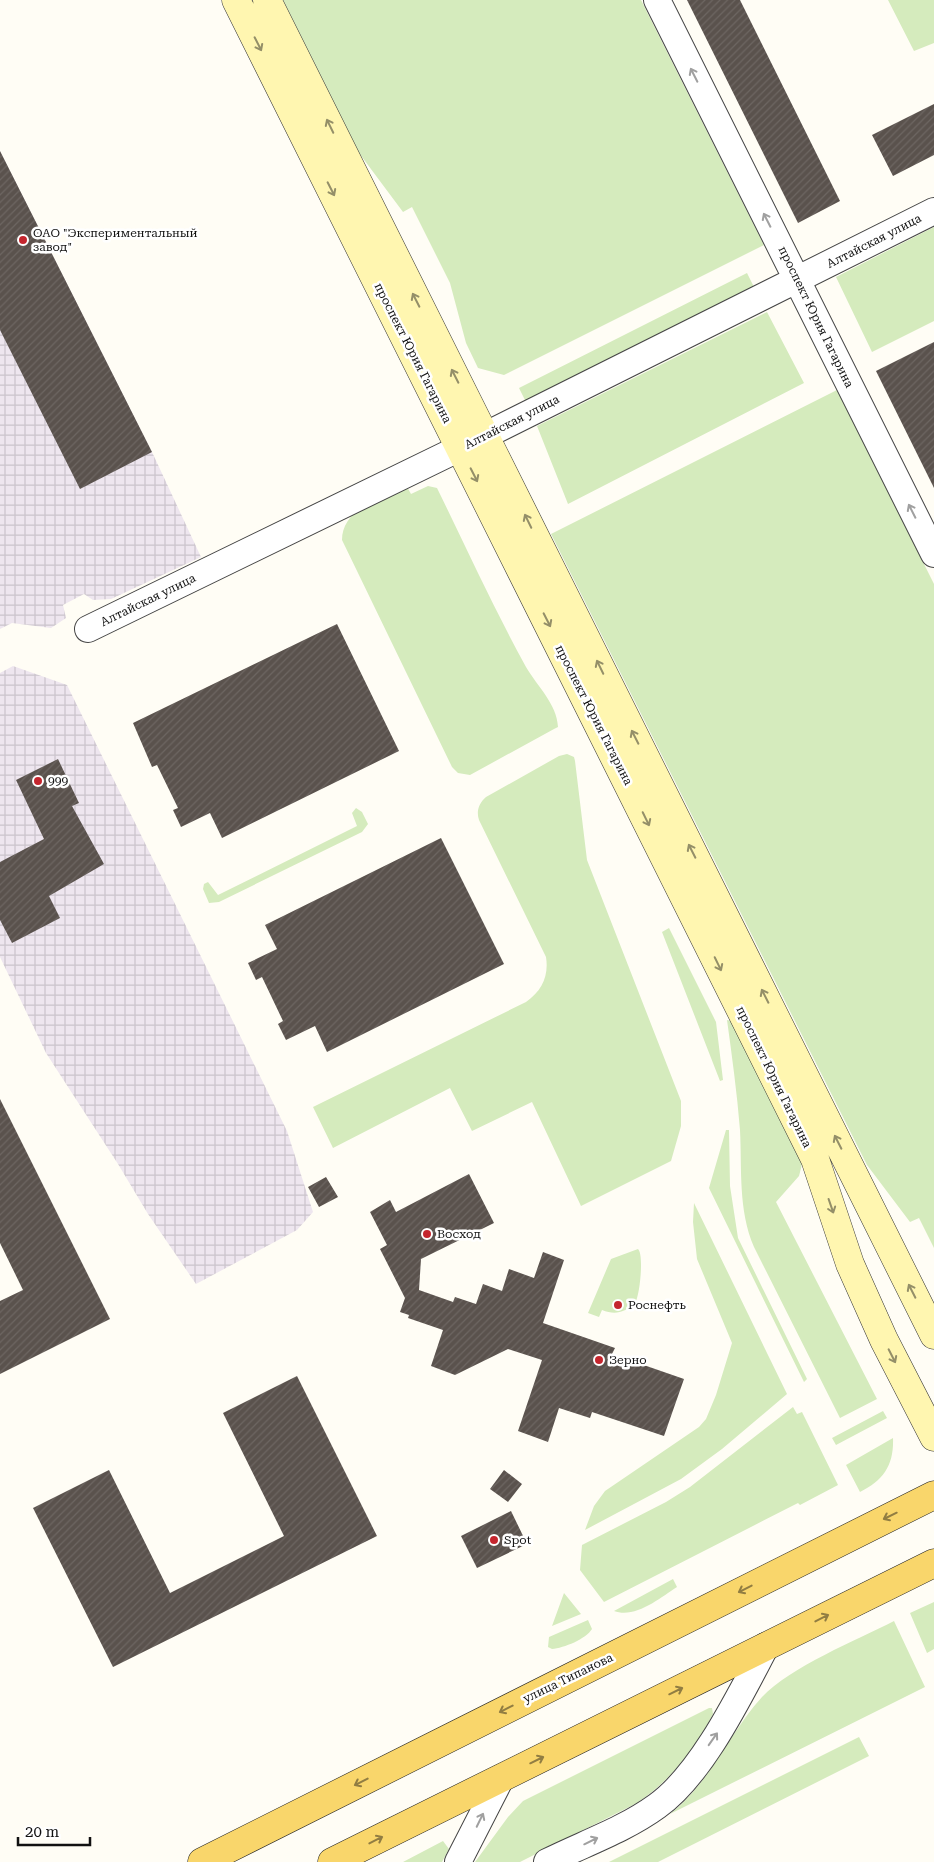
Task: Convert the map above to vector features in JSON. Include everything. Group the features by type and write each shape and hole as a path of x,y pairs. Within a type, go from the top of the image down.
{"main road":[{"name":"проспект Юрия Гагарина","path":"236,0 815,1159 850,1264 884,1340 934,1437"},
{"path":"267,0 934,1335"},
{"name":"улица Типанова","path":"202,1862 934,1495"},
{"path":"332,1862 934,1562"}],"street":[{"name":"проспект Юрия Гагарина","path":"657,0 934,554"},
{"name":"Алтайская улица","path":"88,630 460,448 934,211"},
{"path":"547,1862 631,1821 655,1808 670,1796 689,1773 729,1715 766,1646"},
{"path":"458,1862 501,1778"}],"shaded area":[{"path":"0,151 152,452 201,557 111,599 93,600 84,594 63,605 66,618 51,628 12,623 0,629"},
{"path":"13,666 67,685 287,1131 313,1212 297,1230 196,1284 148,1214 46,1053 0,957 0,673"}],"green space":[{"path":"283,0 641,0 764,245 504,375 478,368 466,343 450,283 412,207 403,212 359,153"},
{"path":"888,0 934,0 934,43 914,51"},
{"path":"934,227 934,321 872,352 836,277"},
{"path":"747,273 754,287 526,402 519,388"},
{"path":"767,312 804,383 568,504 537,426"},
{"path":"837,390 934,584 934,1248 919,1218 910,1222 867,1165 551,534"},
{"path":"406,485 411,494 428,486 437,488 514,645 550,703 557,719 558,727 470,775 458,773 452,767 342,540 344,529 356,512 376,499"},
{"path":"567,754 574,757 575,761 587,860 681,1101 681,1126 671,1161 581,1206 532,1102 472,1131 450,1088 333,1148 313,1107 526,1002 540,988 545,977 546,957 479,820 478,810 486,797 559,756"},
{"path":"356,808 362,812 368,824 362,832 219,902 209,903 203,889 204,884 208,882 218,895 357,826 352,813"},
{"path":"669,928 716,1022 723,1080 720,1081 662,932"},
{"path":"727,1020 731,1021 802,1164 799,1176 776,1202 877,1399 840,1418 754,1247 745,1219 740,1130"},
{"path":"726,1130 729,1130 730,1186 738,1238 807,1379 804,1382 709,1188"},
{"path":"694,1203 787,1394 722,1449 681,1479 585,1530 594,1506 605,1491 699,1427 706,1419 716,1395 732,1343 697,1259 693,1222"},
{"path":"638,1249 641,1259 641,1275 635,1303 619,1312 602,1310 599,1317 588,1313 611,1259"},
{"path":"793,1407 797,1414 802,1412 838,1485 800,1505 798,1503 604,1602 580,1570 582,1545 666,1502 690,1487"},
{"path":"883,1411 887,1418 836,1445 832,1438"},
{"path":"893,1438 892,1456 886,1471 875,1482 860,1492 846,1465"},
{"path":"673,1579 677,1587 655,1602 630,1612 614,1611"},
{"path":"564,1593 581,1614 552,1626"},
{"path":"934,1602 934,1649 927,1653 910,1613"},
{"path":"588,1620 592,1629 585,1636 562,1647 552,1649 548,1647 549,1637"},
{"path":"894,1621 925,1687 670,1814 697,1788 750,1711 774,1686 806,1665"},
{"path":"712,1708 713,1714 690,1752 660,1785 637,1803 520,1862 475,1862 508,1817 523,1801"},
{"path":"859,1737 869,1756 658,1862 609,1862"},
{"path":"443,1841 449,1849 442,1862 403,1862"}],"building":[{"path":"687,0 740,0 840,201 798,223"},
{"path":"934,104 934,155 893,176 872,135"},
{"name":"ОАО \"Экспериментальный завод\"","path":"0,151 152,452 80,489 0,330"},
{"path":"934,342 934,488 876,371"},
{"path":"337,624 399,751 222,838 210,813 181,827 173,810 178,808 157,765 152,767 133,723"},
{"path":"58,759 79,803 72,806 104,864 49,896 60,918 12,943 0,920 0,862 44,839 16,780"},
{"path":"441,838 504,964 327,1052 315,1026 286,1040 278,1024 283,1021 262,977 256,980 248,963 277,949 265,925"},
{"path":"0,1099 110,1319 0,1374 0,1301 23,1290 0,1243"},
{"path":"469,1174 494,1223 421,1259 419,1290 453,1302 455,1297 476,1304 483,1284 502,1291 509,1269 534,1278 543,1252 564,1260 543,1323 615,1348 612,1354 684,1379 664,1436 592,1412 590,1418 559,1408 548,1442 518,1431 542,1360 508,1349 455,1375 431,1366 443,1330 408,1318 409,1315 400,1312 405,1298 380,1249 387,1245 370,1212 390,1200 396,1212"},
{"path":"326,1177 338,1197 319,1207 308,1187"},
{"path":"297,1376 377,1536 113,1667 33,1508 109,1470 170,1593 284,1536 223,1413"},
{"path":"504,1470 522,1484 508,1502 490,1489"},
{"name":"Spot","path":"511,1511 527,1544 477,1568 461,1536"}],"place":[{"name":"ОАО \"Экспериментальный завод\"","path":"23,240"},
{"name":"999","path":"38,781"},
{"name":"Восход","path":"427,1234"},
{"name":"Роснефть","path":"618,1305"},
{"name":"Зерно","path":"599,1360"},
{"name":"Spot","path":"494,1540"}]}
